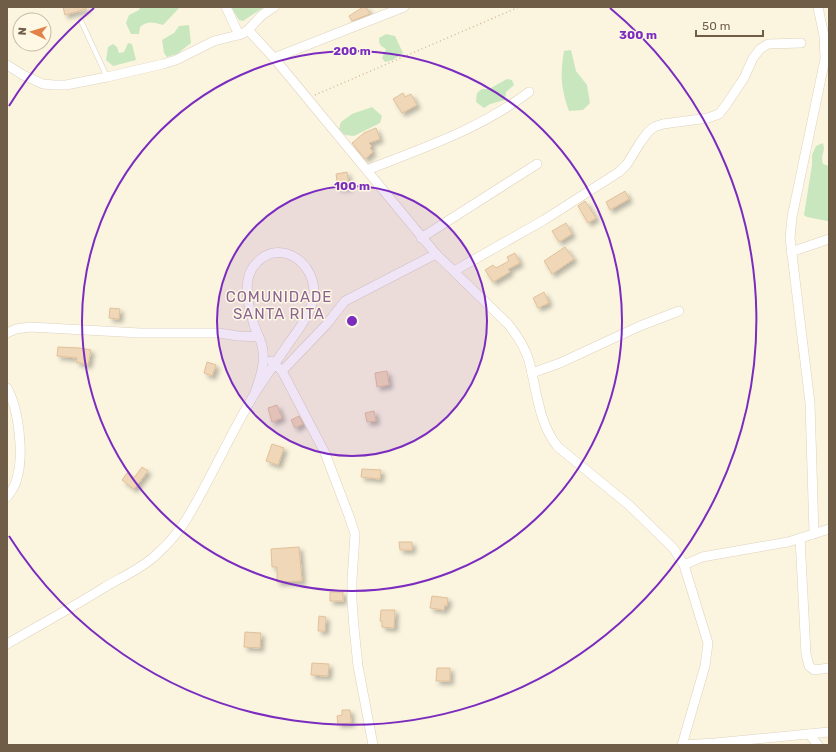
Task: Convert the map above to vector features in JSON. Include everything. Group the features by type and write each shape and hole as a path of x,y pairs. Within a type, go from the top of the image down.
{"street":[{"path":"226,7 238,35"},
{"path":"7,65 43,84 66,85 107,77 170,62 214,42 238,35 248,30 262,16 274,7"},
{"path":"274,58 404,7"},
{"path":"814,534 810,403 790,238 792,217 826,71 824,36 818,7"},
{"path":"248,30 274,58 436,254 517,334 529,360 543,421 551,438 567,456 630,506 674,549 684,565 708,643 705,666 682,745 829,732"},
{"path":"454,271 544,220 619,172 627,164 648,132 654,127 664,124 708,118 718,114 730,100 744,78 753,58 760,49 768,44 801,43"},
{"path":"366,170 471,128 493,117 529,92"},
{"path":"422,238 537,164"},
{"path":"791,252 829,239"},
{"path":"7,644 143,565 168,543 185,522 255,393 308,314 315,299 313,280 309,271 302,261 286,253 271,253 263,257 252,268 248,279 247,290 250,306 264,355 255,393"},
{"path":"282,370 322,329 345,300 436,254"},
{"path":"532,373 560,363 640,326 679,311"},
{"path":"7,333 16,329 30,326 140,333 219,333 259,337"},
{"path":"264,355 282,370 325,453 355,534 352,580 353,621 358,666 373,745"},
{"path":"7,388 16,414 20,449 20,465 17,480 7,497"},
{"path":"684,565 702,557 761,548 788,542 829,529"},
{"path":"800,538 807,662 814,670 829,668"},
{"path":"809,734 818,745"}],"lane":[{"path":"81,21 107,77"}],"path":[{"path":"307,98 519,7"}],"green space":[{"path":"140,7 180,7 163,25 148,23 140,27 139,34 131,34 126,23 129,15 139,10"},
{"path":"231,7 264,7 243,21 239,20"},
{"path":"189,25 191,43 177,54 167,57 164,53 162,40 174,33 179,26"},
{"path":"386,34 395,36 403,53 393,60 385,62 382,58 386,49 381,46 379,38"},
{"path":"128,43 132,44 136,60 113,66 106,60 108,47 113,44 117,47 119,53 124,52"},
{"path":"571,50 576,71 587,85 590,103 583,110 569,111 564,95 562,67 564,51"},
{"path":"507,79 512,80 514,85 506,92 505,100 490,104 484,108 476,102 477,93 482,89 489,89"},
{"path":"372,107 382,116 380,123 354,136 345,135 339,129 341,122 352,114"},
{"path":"823,143 823,164 829,166 829,221 807,217 804,215 812,165 812,155 816,146"}],"building":[{"path":"63,7 86,7 86,9 65,15"},
{"path":"363,7 366,7 370,14 352,21 349,16"},
{"path":"403,93 405,97 411,94 417,105 402,113 393,99"},
{"path":"376,128 380,139 369,143 372,146 370,148 373,152 365,159 352,143 364,133"},
{"path":"347,172 349,187 338,188 336,174"},
{"path":"625,191 629,199 610,210 606,202"},
{"path":"585,201 596,218 588,223 578,206"},
{"path":"566,223 572,234 559,242 552,231"},
{"path":"565,247 574,259 552,274 544,261"},
{"path":"515,253 520,263 508,269 510,272 493,282 485,270 493,265 496,268 509,261 507,257"},
{"path":"544,292 549,303 538,308 533,298"},
{"path":"110,308 120,309 119,319 109,318"},
{"path":"58,347 91,350 88,365 76,362 77,358 57,356"},
{"path":"207,362 216,365 212,376 204,373"},
{"path":"387,371 389,385 377,387 375,373"},
{"path":"277,405 282,418 272,422 268,408"},
{"path":"374,411 376,421 367,422 365,413"},
{"path":"299,416 303,424 295,428 291,420"},
{"path":"272,444 284,448 278,465 266,461"},
{"path":"142,467 148,471 134,489 122,480 127,473 134,478"},
{"path":"362,469 381,470 380,479 361,477"},
{"path":"399,542 412,542 412,550 400,550"},
{"path":"299,547 302,581 277,582 277,567 272,567 271,549"},
{"path":"330,592 343,592 343,601 330,601"},
{"path":"432,596 448,598 447,606 445,605 444,610 430,608"},
{"path":"381,610 395,610 394,628 382,627 382,621 380,621"},
{"path":"319,616 326,617 325,631 318,631"},
{"path":"245,632 261,633 260,648 244,647"},
{"path":"312,663 329,664 328,676 311,675"},
{"path":"437,668 450,668 450,681 436,681"},
{"path":"342,710 350,710 351,723 338,724 337,716 342,715"}],"district":[{"name":"COMUNIDADE SANTA RITA","path":"279,306"}]}
